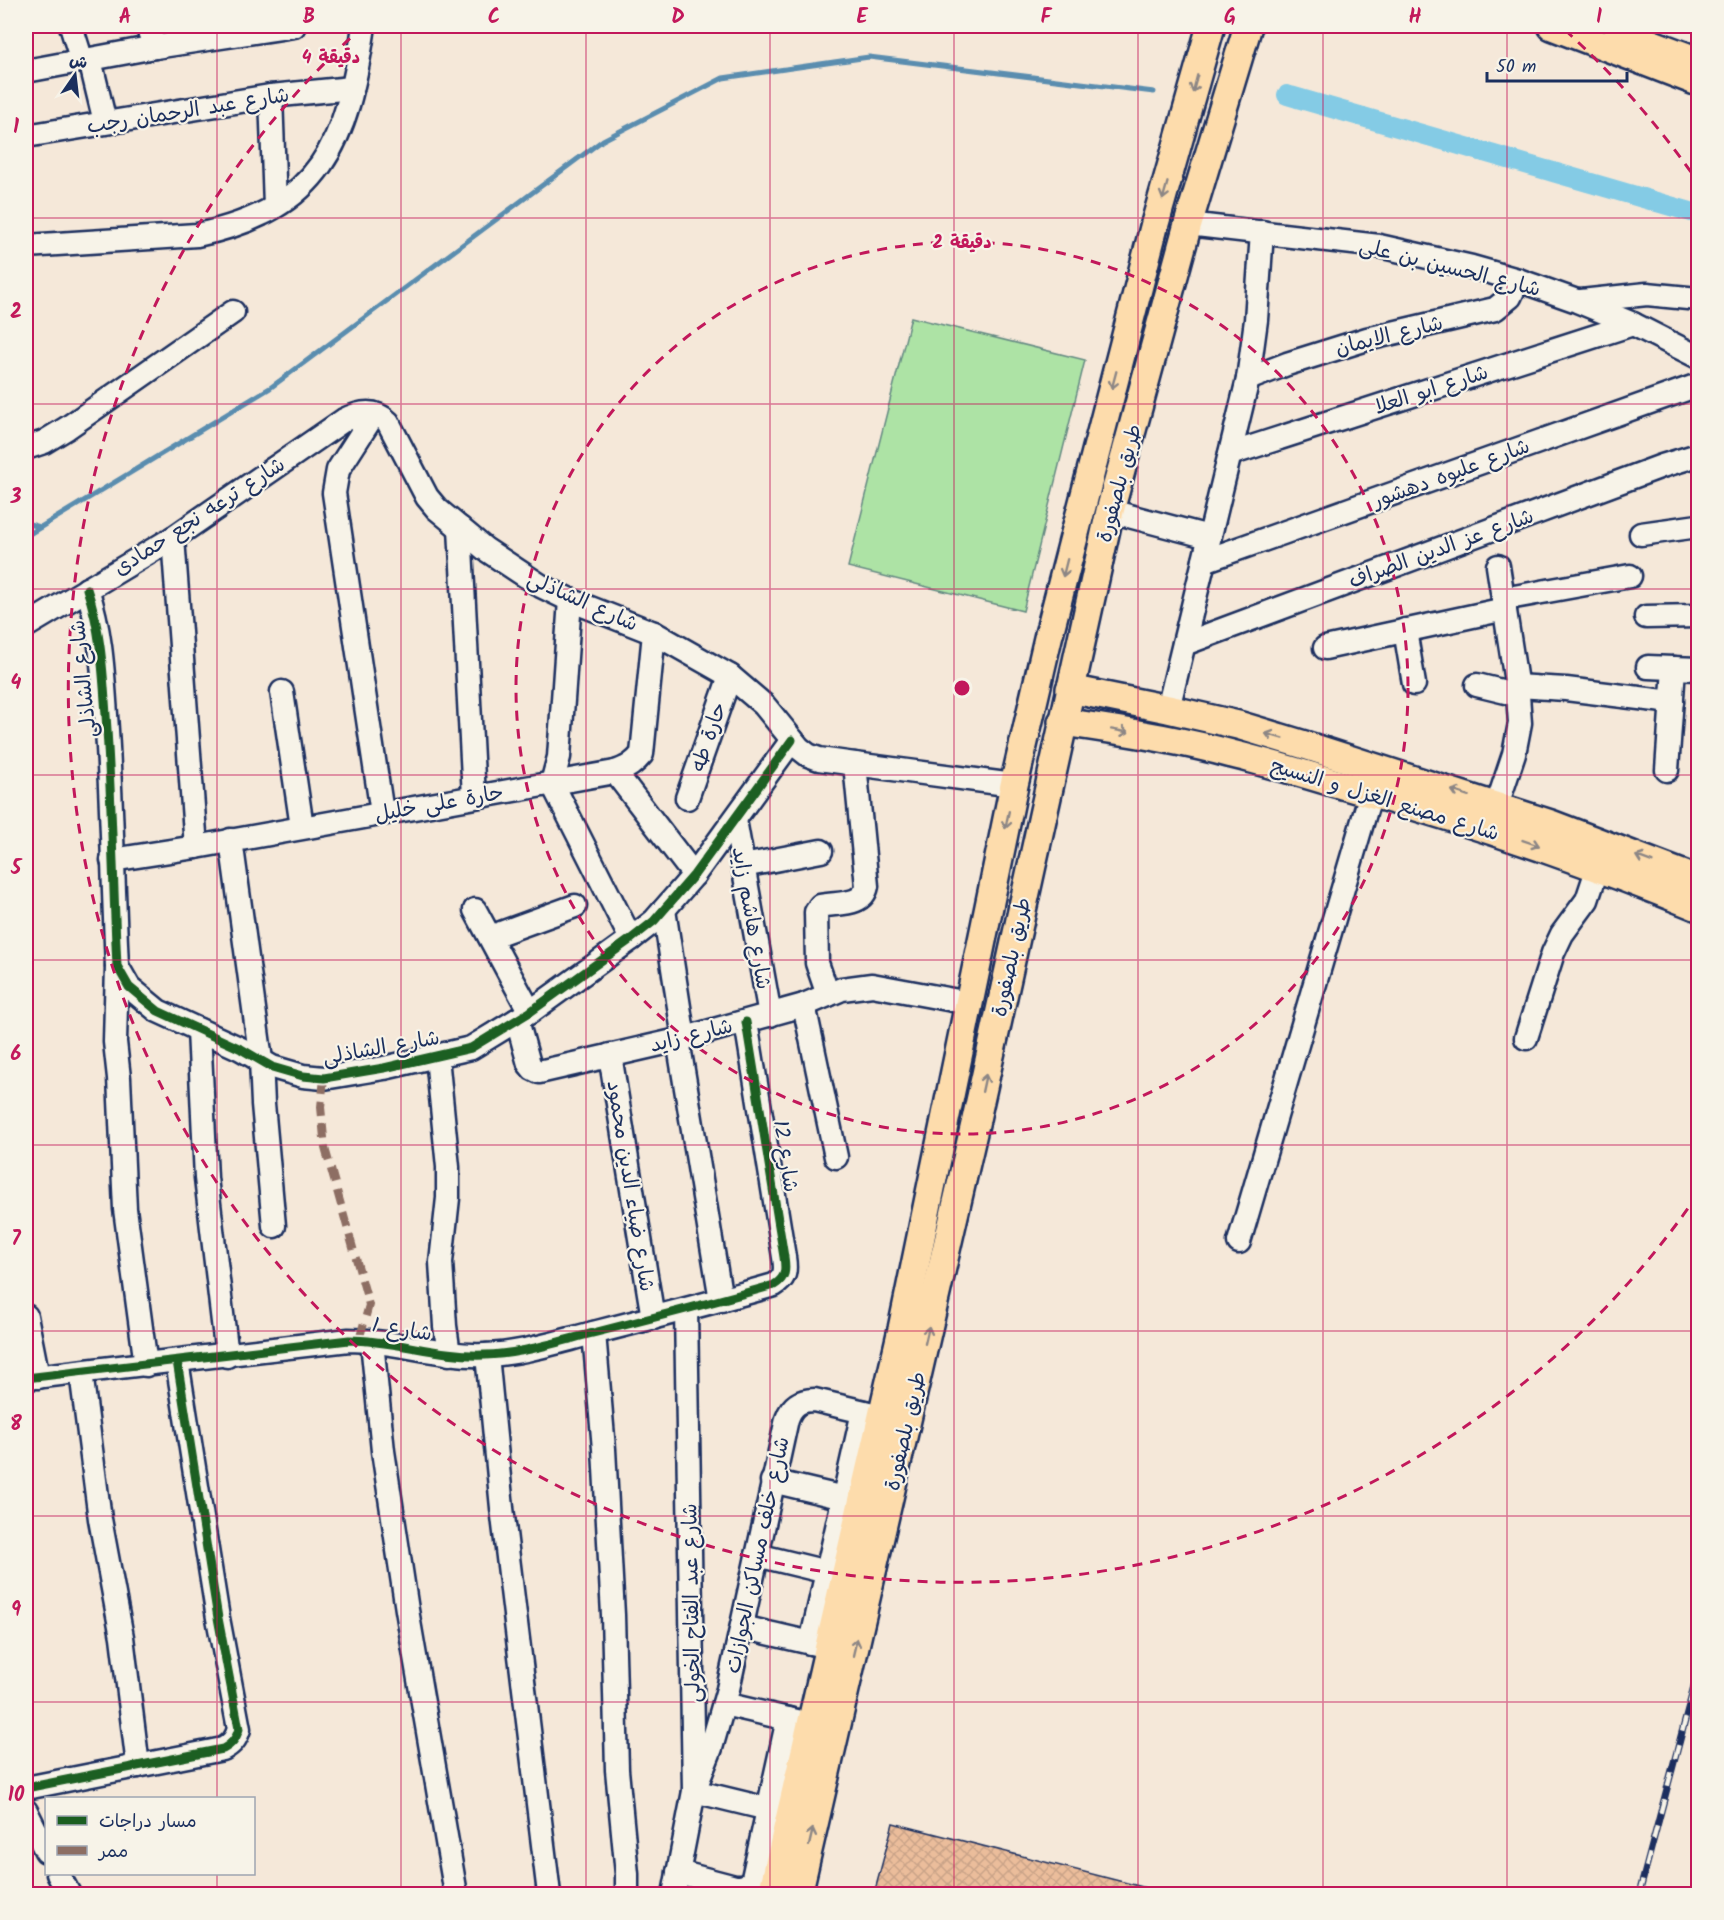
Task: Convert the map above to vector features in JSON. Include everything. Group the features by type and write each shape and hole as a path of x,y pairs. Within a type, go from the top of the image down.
{"main road":[{"path":"1552,26 1698,82"},
{"path":"1603,26 1698,61"},
{"name":"طريق بلصفورة","path":"772,1894 799,1722 872,1414 902,1329 1014,785 1048,639 1151,239 1210,29"},
{"name":"طريق بلصفورة","path":"798,1894 975,1124 1110,511 1188,224 1245,35"},
{"name":"شارع مصنع الغزل و النسيج","path":"1070,689 1238,725 1523,841 1601,856 1698,880"},
{"name":"شارع مصنع الغزل و النسيج","path":"1062,722 1143,735 1497,805 1698,907"},
{"path":"1230,753 1238,725"},
{"path":"945,1117 975,1124"}],"street":[{"path":"71,26 86,60 105,122"},
{"path":"147,26 154,47"},
{"path":"26,71 281,26"},
{"path":"26,246 198,235 251,220 275,206 305,185 322,164 342,123 352,88 364,26"},
{"name":"شارع عبد الرحمان رجب","path":"26,136 271,96 352,88"},
{"path":"271,96 275,206"},
{"name":"شارع الحسين بن على","path":"1188,224 1379,246 1518,280 1633,324 1698,357"},
{"path":"1168,709 1248,379 1256,320 1262,232"},
{"name":"شارع الايمان","path":"1248,379 1367,339 1495,309 1510,297 1518,280"},
{"path":"1577,301 1647,294 1698,299"},
{"path":"26,448 67,428 233,312"},
{"name":"شارع ابو العلا","path":"1230,454 1633,324"},
{"name":"شارع عليوه دهشور","path":"1204,561 1698,385"},
{"path":"374,414 338,470 334,493 382,813"},
{"name":"شارع الشاذلى","path":"374,414 388,422 413,474 427,497 459,528 512,568 541,586 654,633 729,676 764,705 792,740 808,755 819,759 1014,785"},
{"name":"شارع ترعه نجع حمادى","path":"26,626 172,538 344,420 353,415 374,414"},
{"name":"شارع عز الدين الصراف","path":"1184,644 1662,466 1698,455"},
{"path":"1110,511 1209,537"},
{"path":"1641,534 1698,526"},
{"path":"459,528 474,797"},
{"path":"172,538 196,847"},
{"path":"1497,805 1518,738 1520,723 1498,566"},
{"path":"1325,648 1630,576"},
{"name":"شارع الشاذلى","path":"87,589 95,612 100,640 109,748 117,966 129,987 158,1011 284,1071 324,1078 437,1057 471,1048 523,1016 631,939 664,910 694,875 792,740"},
{"path":"570,600 559,757 552,783 631,939"},
{"path":"1646,617 1698,616"},
{"path":"1405,630 1413,684"},
{"name":"حارة على خليل","path":"112,860 615,772 636,762 642,754 654,633"},
{"path":"1648,667 1698,669"},
{"path":"1667,770 1674,668"},
{"name":"حارة طه","path":"687,798 729,676"},
{"path":"1477,685 1517,691 1566,689 1672,702"},
{"path":"282,692 302,827"},
{"path":"828,995 817,963 816,912 820,906 861,898 867,886 855,764"},
{"path":"615,772 694,875"},
{"path":"1239,1242 1375,781"},
{"name":"شارع هاشم زايد","path":"735,820 770,1015"},
{"path":"231,840 261,1060 274,1226"},
{"path":"743,866 821,851"},
{"path":"1526,1038 1553,953 1562,934 1587,900 1601,856"},
{"path":"490,937 574,906"},
{"path":"475,910 490,937 523,1016"},
{"path":"664,910 681,1039 721,1300"},
{"path":"117,966 115,1042 119,1078 125,1209 146,1365"},
{"name":"شارع زايد","path":"523,1016 529,1064 532,1069 539,1072 746,1022 804,1005 849,987 872,985 969,1003"},
{"path":"804,1005 836,1157"},
{"name":"شارع 12","path":"746,1022 785,1265 785,1274 781,1281 767,1287"},
{"path":"199,1030 206,1178 227,1356"},
{"name":"شارع ضياء الدين محمود","path":"609,1055 653,1318"},
{"path":"437,1057 448,1167 448,1198 441,1262 449,1354"},
{"name":"شارع 1","path":"32,1378 349,1340 449,1354 487,1355 541,1347 767,1287"},
{"name":"شارع عبد الفتاح الخولى","path":"674,1894 694,1791 686,1310"},
{"path":"26,1316 32,1378"},
{"path":"594,1333 605,1461 613,1615 617,1770 627,1894"},
{"path":"372,1342 382,1451 456,1894"},
{"path":"487,1355 502,1508 549,1894"},
{"path":"26,1788 224,1749 232,1744 238,1729 177,1361"},
{"path":"81,1372 100,1519 122,1637 138,1766"},
{"name":"شارع خلف مساكن الجوازات","path":"694,1791 711,1748 724,1704 772,1481 790,1410 805,1400 814,1400 872,1414"},
{"path":"742,1627 819,1645 827,1572 844,1498 872,1414"},
{"path":"772,1481 844,1498"},
{"path":"757,1555 827,1572"},
{"path":"678,1872 735,1887 749,1884 753,1878 768,1809 799,1722 724,1704"},
{"path":"694,1791 768,1809"},
{"path":"26,1811 45,1849"},
{"path":"59,1875 69,1894"}],"green space":[{"path":"911,317 1085,360 1023,611 848,567"}],"building":[{"path":"893,1823 1170,1894 874,1894"}],"waterway":[{"path":"26,536 270,388 603,140 723,78 869,57 1154,92"},
{"path":"1287,95 1698,214"},
{"path":"26,523 40,527"}],"railway":[{"path":"1639,1894 1698,1672"}],"marked path":[{"path":"324,1078 321,1107 325,1148 369,1305 359,1340"}],"cycle path":[{"path":"87,589 101,651 104,683 117,966 129,987 158,1011 241,1049 272,1067 303,1076 324,1078 384,1068 471,1048 530,1012 654,921 694,875 792,740"},
{"path":"26,1378 349,1340 451,1354 499,1354 541,1346 774,1285 783,1276 785,1262 746,1022"},
{"path":"26,1788 223,1749 233,1741 238,1733 177,1361"}]}
